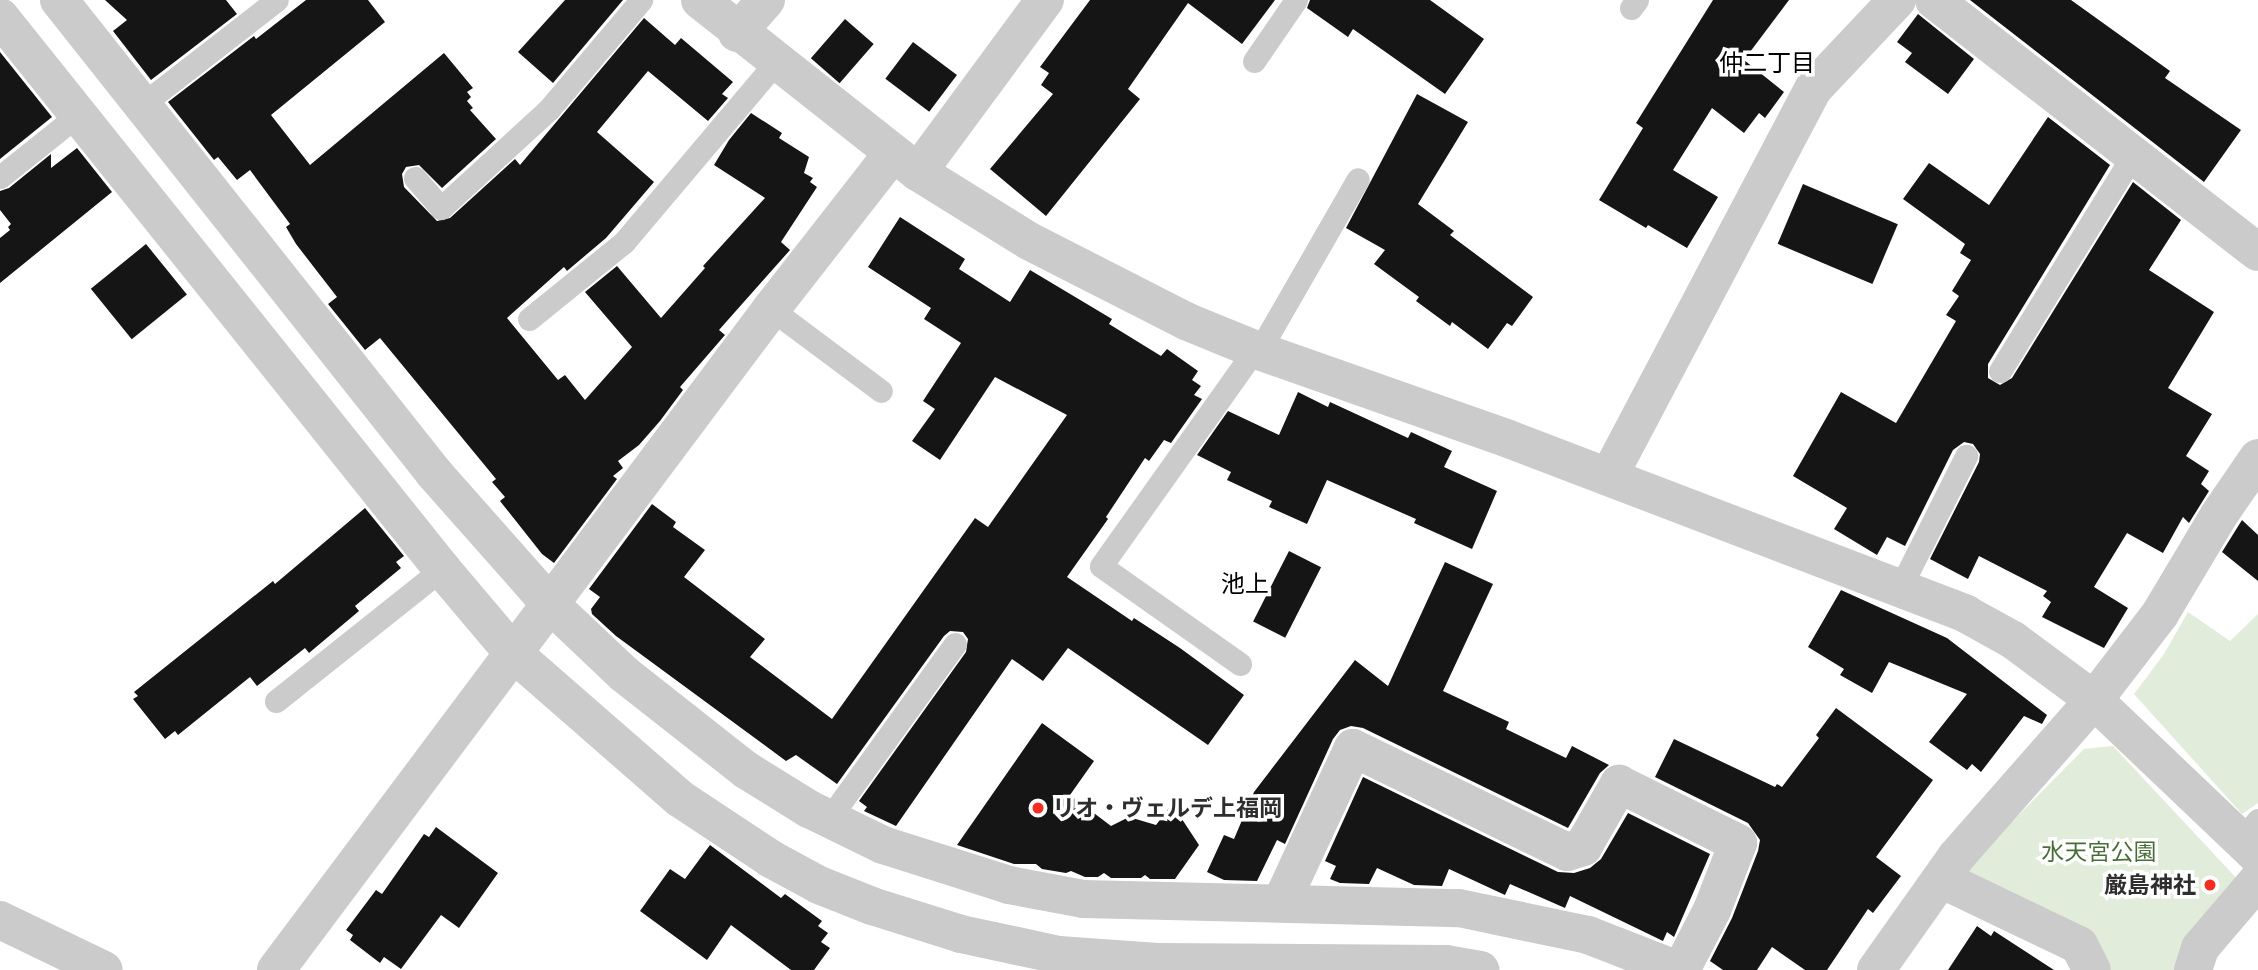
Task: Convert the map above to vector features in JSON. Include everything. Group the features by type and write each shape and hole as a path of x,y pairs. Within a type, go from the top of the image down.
{"street":[{"path":"59,0 144,103 434,472 550,604 624,674 746,770 828,820 883,845 1009,885 1083,899 1459,908 1588,935 1679,970 1712,911 1738,843 1619,784 1583,847 1567,852 1353,748 1281,903"},
{"path":"699,0 737,33 906,162 1028,241 1188,322 1257,350 1609,476 1966,614 2013,640 2094,700 2252,839"},
{"path":"737,33 766,0"},
{"path":"276,970 771,309 906,162 1045,0"},
{"path":"1609,476 1814,88 1897,0"},
{"path":"1934,0 2258,251"},
{"path":"0,17 442,569 513,653 679,798 771,859 819,885 872,906 961,934 1059,955 1158,962 1446,964 1480,970"},
{"path":"1876,970 1956,857 2094,700 2160,614 2219,514 2258,458"},
{"path":"1941,879 2079,945 2092,970"},
{"path":"2193,970 2200,948 2258,880"},
{"path":"0,920 104,970"}],"lane":[{"path":"144,103 277,0"},
{"path":"415,178 441,208 550,108 641,0"},
{"path":"1254,61 1296,0"},
{"path":"529,319 624,242 776,62"},
{"path":"0,177 79,114"},
{"path":"2000,371 2133,155"},
{"path":"1240,664 1101,566 1257,350 1358,179"},
{"path":"771,309 881,391"},
{"path":"1900,588 1966,456"},
{"path":"276,701 442,569"},
{"path":"828,820 955,644"}],"green space":[{"path":"2188,612 2230,641 2258,614 2258,803 2242,814 2134,694 2164,654"},
{"name":"水天宮公園","path":"2113,746 2241,883 2183,970 2104,970 1971,883 1967,867 2084,749"}],"building":[{"path":"105,0 226,0 237,14 151,80 113,31 127,20"},
{"path":"306,0 368,0 385,22 271,115 310,165 444,53 473,88 467,92 471,97 467,101 473,108 470,110 496,139 442,188 419,165 406,167 402,174 404,187 437,221 450,218 515,159 520,165 644,18 675,45 681,38 733,82 722,94 728,98 708,121 648,71 597,132 654,182 606,238 567,271 564,267 507,318 558,380 565,375 585,400 632,347 585,292 617,266 661,318 705,268 703,266 765,198 714,165 729,140 751,113 782,133 779,138 809,157 804,173 813,178 810,182 817,187 781,242 790,250 719,330 725,335 680,387 683,390 660,421 639,445 618,461 623,468 613,476 617,479 554,563 542,554 500,501 505,497 492,482 496,479 380,338 365,350 328,304 337,297 296,244 286,227 290,224 250,170 237,180 218,157 214,160 168,102"},
{"path":"565,0 623,0 553,83 518,52"},
{"path":"1090,0 1275,0 1242,44 1188,3 1128,89 1140,99 1046,216 990,169 1053,94 1041,85 1049,73 1040,67"},
{"path":"1310,0 1430,0 1484,39 1445,94 1353,29 1348,37 1307,8"},
{"path":"1713,0 1789,0 1744,60 1784,92 1765,118 1759,113 1744,133 1712,108 1673,170 1718,197 1687,248 1599,200 1643,128 1636,123"},
{"path":"1970,0 2071,0 2170,71 2165,78 2241,130 2204,182"},
{"path":"1918,14 1974,59 1948,94 1905,62 1912,53 1897,42"},
{"path":"845,19 874,44 840,83 811,58"},
{"path":"913,42 957,75 929,112 885,79"},
{"path":"0,52 52,117 0,159"},
{"path":"1417,94 1468,122 1418,204 1454,231 1450,235 1533,297 1512,326 1507,323 1488,349 1452,322 1450,326 1416,301 1419,297 1374,264 1385,250 1346,228"},
{"path":"2048,117 2110,165 1988,364 1988,378 2000,385 2012,378 2133,182 2181,220 2149,270 2214,312 2168,388 2212,414 2186,456 2209,471 2201,484 2209,491 2189,523 2183,517 2163,553 2127,533 2094,587 2128,608 2104,648 2042,617 2051,602 2043,596 2047,591 1979,556 1968,579 1930,559 1979,462 1980,454 1973,444 1964,442 1953,450 1905,546 1887,537 1877,555 1834,529 1847,508 1793,476 1841,392 1896,423 1956,321 1946,315 1959,296 1952,291 1971,260 1960,253 1965,244 1903,199 1929,163 1989,205"},
{"path":"77,148 112,192 0,283 0,238 10,230 8,227 11,224 0,210 0,191 9,188 51,154 51,168"},
{"path":"1803,184 1898,224 1872,284 1778,244"},
{"path":"900,217 965,259 959,269 1010,302 1030,270 1112,319 1109,324 1161,356 1167,349 1198,371 1192,380 1201,386 1194,395 1202,399 1171,443 1164,440 1149,461 1145,458 1106,517 1108,519 1067,577 1132,621 1134,618 1180,648 1244,695 1208,745 1068,648 1043,681 1012,659 896,826 864,811 867,807 859,801 966,652 968,639 963,632 950,631 944,636 837,784 796,755 786,761 616,636 592,614 591,609 600,597 589,589 652,504 676,522 673,527 705,550 684,577 765,639 750,657 832,719 975,518 988,527 1067,415 995,377 940,460 912,441 935,409 923,401 961,343 924,319 931,308 868,267"},
{"path":"146,244 187,295 132,339 91,289"},
{"path":"1298,392 1328,407 1330,402 1408,438 1411,432 1452,451 1444,467 1497,491 1472,549 1414,523 1416,519 1327,480 1307,524 1269,507 1272,501 1227,480 1231,472 1197,455 1228,411 1279,435"},
{"path":"365,508 404,556 396,562 401,568 355,606 359,611 309,653 305,648 257,686 250,677 178,735 175,731 165,739 133,699 138,696 134,692 273,581 275,584"},
{"path":"2242,520 2258,535 2258,581 2222,552"},
{"path":"1289,551 1321,567 1285,638 1253,621"},
{"path":"1445,562 1493,584 1443,691 1509,722 1506,729 1566,758 1572,746 1609,765 1600,773 1568,828 1363,728 1351,726 1340,730 1333,739 1285,844 1277,840 1257,881 1224,880 1207,872 1224,835 1234,839 1254,792 1355,660 1388,686"},
{"path":"1841,590 1947,638 2047,715 2042,724 2024,716 1981,772 1972,764 1967,770 1929,742 1967,694 1889,662 1872,693 1840,675 1844,669 1808,647"},
{"path":"1836,708 1933,780 1876,857 1901,876 1873,913 1868,909 1827,970 1805,970 1772,947 1757,970 1723,970 1710,961 1732,918 1760,840 1748,823 1655,777 1674,739 1775,787 1777,784 1782,787 1819,738 1816,735"},
{"name":"リオ・ヴェルデ上福岡","path":"1042,723 1094,761 1070,795 1111,826 1129,817 1156,825 1172,804 1199,845 1175,879 1150,879 1145,875 1141,878 1111,878 1104,873 1098,877 1085,877 1071,871 1066,873 1042,869 1036,864 1014,864 957,845"},
{"path":"1363,777 1558,872 1574,873 1590,868 1601,859 1628,813 1710,854 1674,937 1667,932 1663,941 1570,896 1565,908 1510,884 1505,895 1449,869 1442,886 1414,885 1377,868 1369,884 1340,883 1330,879 1336,866 1325,861"},
{"path":"436,827 498,873 459,928 441,915 401,969 384,957 380,963 350,940 353,935 346,930 376,890 382,894 424,834 429,837"},
{"path":"710,845 781,898 785,894 822,921 818,926 828,933 821,942 830,948 814,970 791,970 731,925 707,960 640,911 670,869 685,879"},
{"path":"1977,926 1991,936 1994,931 2054,970 1948,970"}],"place":[{"name":"リオ・ヴェルデ上福岡","path":"1038,808"},
{"name":"厳島神社","path":"2210,885"}],"district":[{"name":"仲二丁目","path":"1767,63"},
{"name":"池上","path":"1245,584"}]}
